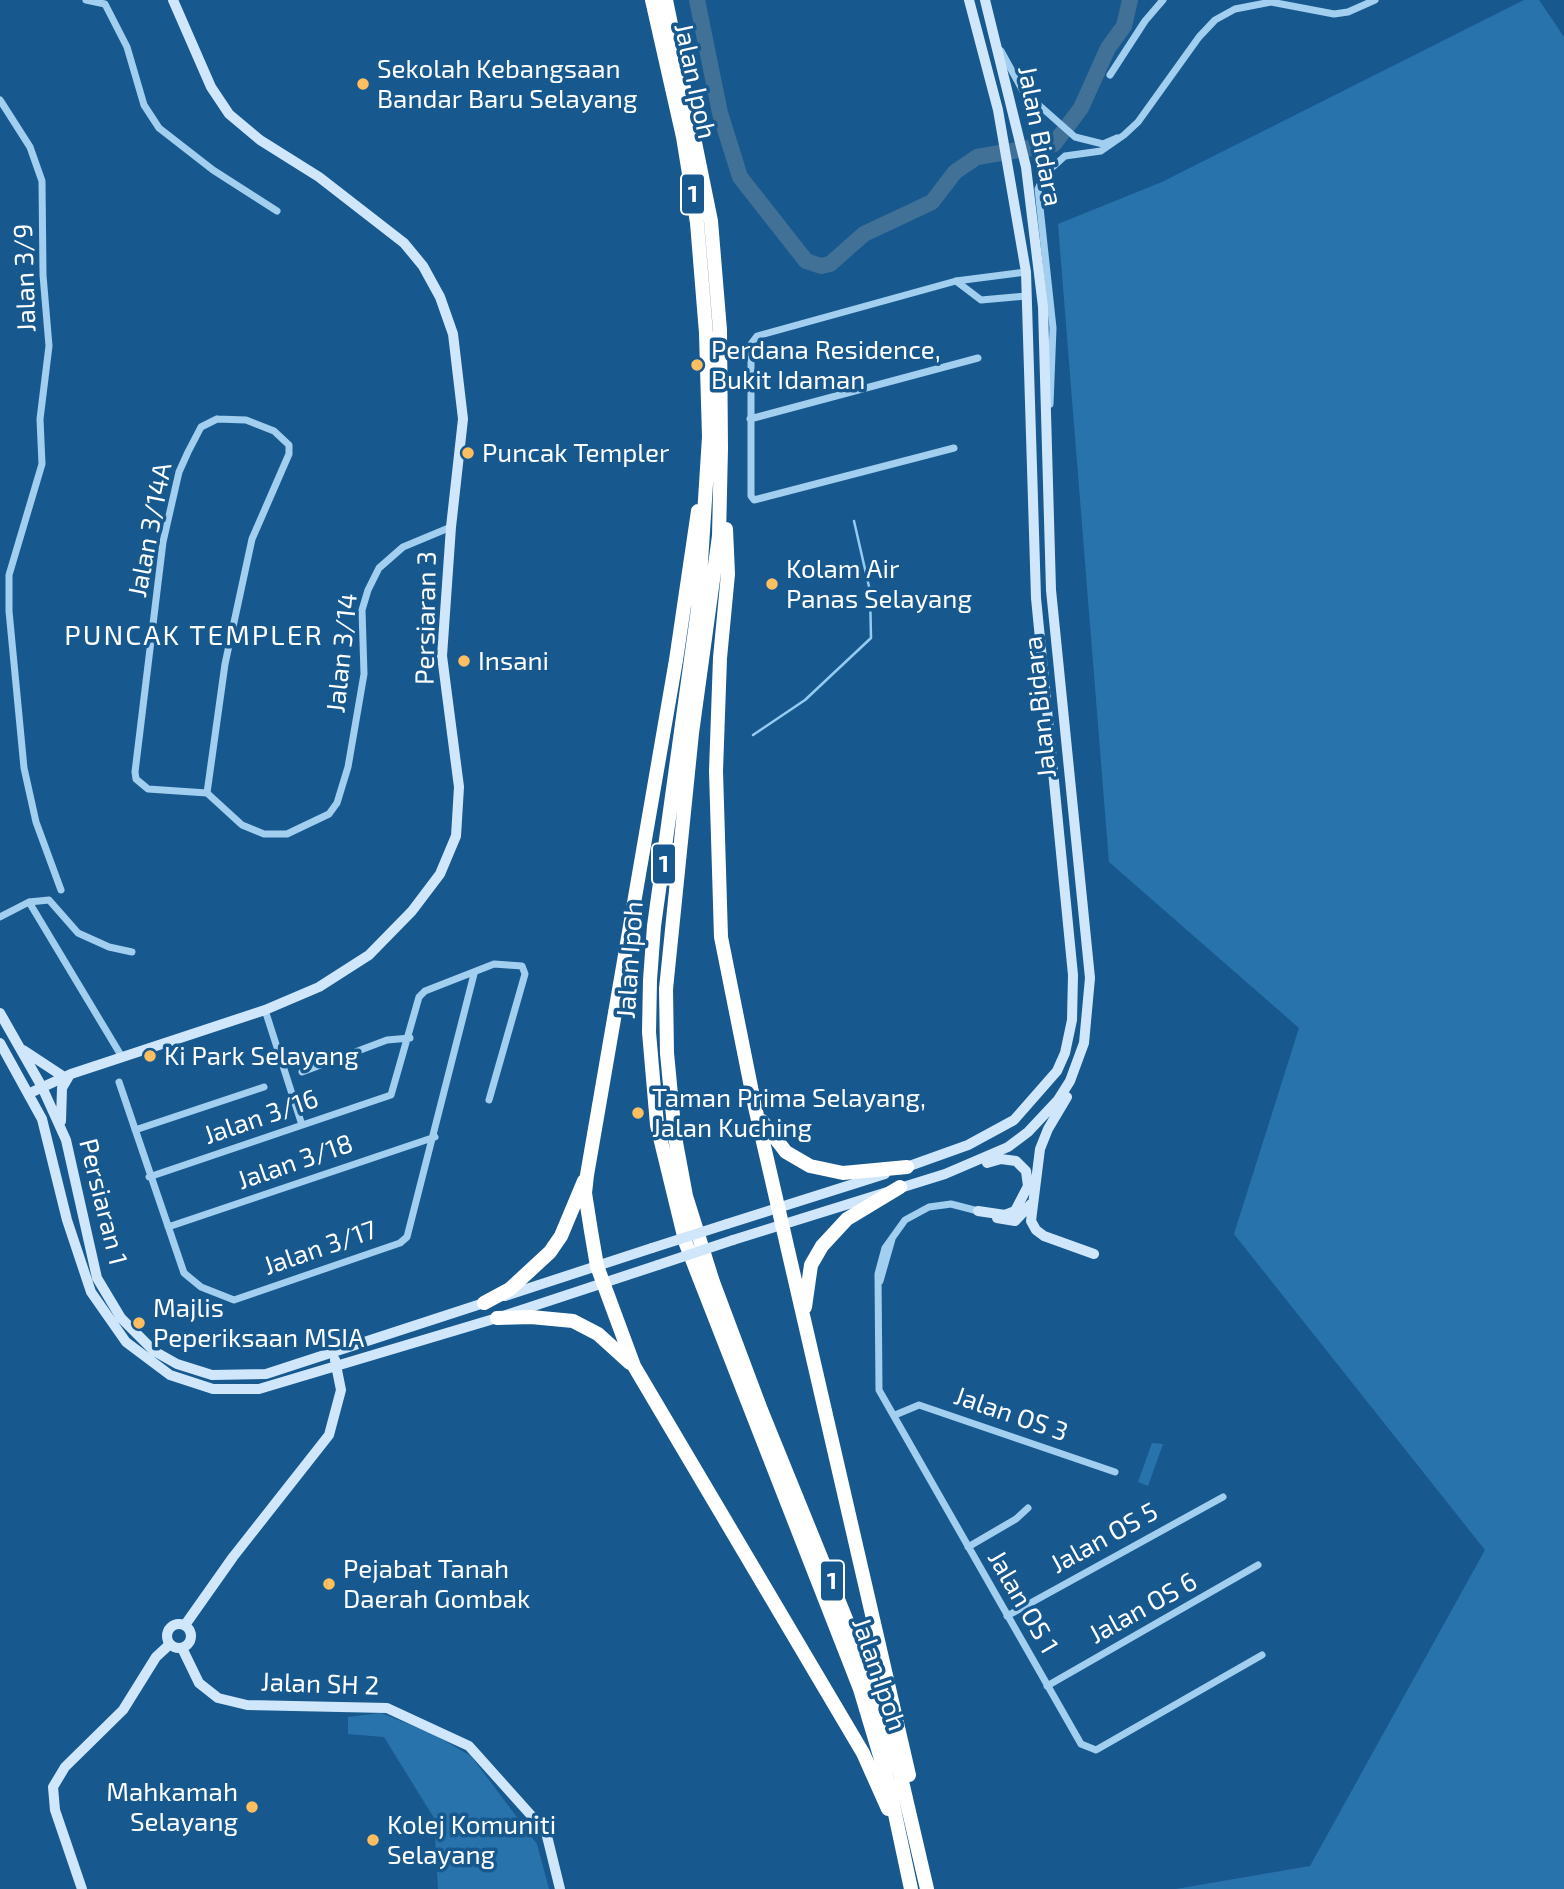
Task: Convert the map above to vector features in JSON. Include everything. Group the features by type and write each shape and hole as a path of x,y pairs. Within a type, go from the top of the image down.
{"highway":[{"name":"Jalan Ipoh","path":"652,0 683,137 697,223 704,306 709,437 698,609 654,926 649,1032 657,1125 686,1244 860,1689 889,1786 911,1889"},
{"name":"Jalan Ipoh","path":"667,0 698,142 711,221 720,321 721,484 716,558 692,733 666,989 667,1053 675,1138 686,1195 713,1282 761,1410 872,1684 901,1777 927,1889"},
{"path":"709,437 676,660 586,1193 597,1266 634,1366 863,1754 899,1833"},
{"path":"721,484 728,574 720,658 716,771 722,937 781,1224 934,1889"},
{"path":"755,1107 778,1144 810,1166 843,1173 907,1167"},
{"path":"484,1303 510,1289 550,1252 561,1236 587,1175"},
{"path":"812,1361 804,1297 811,1265 822,1246 847,1219 900,1188"},
{"path":"497,1318 531,1317 573,1321 598,1334 634,1366"}],"main road":[{"name":"Persiaran 3","path":"30,1093 67,1076 265,1010 319,987 369,955 412,911 440,874 456,836 459,787 442,656 451,527 463,419 455,344 440,297 423,266 404,243 319,177 260,140 229,114 211,87 173,0"},
{"name":"Jalan Bidara","path":"652,1248 777,1206 907,1167 978,1141 1014,1120 1057,1071 1065,1053 1072,1020 1073,975 1036,598 1026,272 1010,168 969,0"},
{"name":"Jalan Bidara","path":"658,1265 944,1174 1008,1147 1035,1125 1058,1100 1070,1081 1084,1043 1090,978 1051,590 1043,307 1026,167 985,0"},
{"path":"1026,296 1032,296 1036,287 1029,187"},
{"path":"1090,978 1093,1018 1089,1049 1081,1070 1044,1139 1031,1215 1036,1230 1094,1254"},
{"name":"Persiaran 1","path":"0,1013 42,1087 61,1127 97,1278 136,1336 177,1364 212,1375 266,1374 652,1248"},
{"name":"Persiaran 1","path":"0,1043 42,1119 82,1270 99,1306 126,1342 170,1375 213,1389 259,1389 497,1318 658,1265"},
{"path":"21,1048 67,1076 62,1088 61,1127"},
{"path":"944,1174 1002,1159 1016,1161 1023,1166 1028,1186 1019,1208 1005,1215 978,1211"},
{"path":"978,1211 1015,1221 1027,1211 1035,1195"},
{"path":"332,1351 341,1390"},
{"path":"185,1625 233,1557 328,1434 335,1419 341,1390 354,1366 373,1355"},
{"path":"177,1623 185,1625 191,1631 191,1639 182,1648 170,1644 167,1636 170,1628 177,1623"},
{"path":"82,1889 55,1810 53,1787 65,1767 123,1710 156,1657 170,1644"},
{"name":"Jalan SH 2","path":"182,1648 199,1683 218,1698 247,1705 387,1708 470,1746 546,1832 559,1889"}],"street":[{"path":"86,0 105,4 127,47 144,105 159,128 213,170 277,211"},
{"path":"991,0 998,45 1024,91 1075,137 1103,144 1125,135"},
{"path":"1110,75 1145,21 1163,0"},
{"path":"1048,433 1053,328 1038,189 1045,174 1065,156 1101,151 1125,135 1138,122 1199,37 1215,20 1235,9 1271,2 1334,14 1348,12 1375,0"},
{"name":"Jalan 3/9","path":"0,100 30,147 42,181 43,275 49,346 40,419 42,464 9,575 9,611 24,768 36,822 61,890"},
{"path":"954,448 754,500 751,496 750,419 753,339 956,281 1026,272"},
{"path":"956,281 981,300 1026,296"},
{"path":"750,419 978,358"},
{"name":"Jalan 3/14A","path":"217,419 246,420 274,431 289,445 286,462 257,521 252,539 225,664 207,793 148,789 136,779 135,772 163,542 179,472 201,427 217,419"},
{"name":"Jalan 3/14","path":"207,793 242,825 264,834 287,834 329,814 337,803 348,767 365,674 362,610 368,590 379,568 403,547 451,527"},
{"path":"0,917 29,902 49,900 78,933 109,947 132,952"},
{"path":"29,902 122,1057"},
{"path":"474,974 494,964 522,966 525,970 489,1100"},
{"name":"Jalan 3/16","path":"149,1177 391,1096 410,1038 419,997 425,991 474,974"},
{"name":"Jalan 3/17","path":"119,1082 149,1177 184,1273 201,1287 234,1300 400,1242 407,1237 435,1137 474,974"},
{"path":"265,1010 302,1125"},
{"path":"302,1072 387,1040 410,1038"},
{"path":"135,1130 264,1087"},
{"name":"Jalan 3/18","path":"168,1227 435,1137"},
{"name":"Jalan OS 1","path":"978,1211 951,1204 929,1207 905,1220 892,1239 881,1262 878,1285 879,1390 1081,1744 1096,1749 1262,1655"},
{"name":"Jalan OS 3","path":"895,1415 919,1405 1115,1472"},
{"name":"Jalan OS 5","path":"1007,1616 1223,1497"},
{"path":"968,1547 1016,1519 1028,1508"},
{"name":"Jalan OS 6","path":"1047,1686 1258,1565"}],"shaded area":[{"path":"1524,0 1539,0 1564,37 1564,1889 1176,1889 1310,1866 1485,1550 1234,1234 1299,1028 1109,862 1058,224 1162,182"},
{"path":"1152,1443 1163,1444 1148,1486 1138,1482"},
{"path":"381,1713 433,1734 471,1756 537,1844 549,1889 438,1889 434,1818 384,1737 348,1734 348,1717"}],"waterway":[{"path":"697,0 720,113 740,177 806,261 821,266 830,264 864,234 932,202 955,172 977,157 1054,144 1081,108 1108,48 1124,26 1130,0"},
{"path":"753,735 805,700 871,638 870,591 854,521"}],"place":[{"name":"Sekolah Kebangsaan Bandar Baru Selayang","path":"363,84"},
{"name":"Perdana Residence, Bukit Idaman","path":"697,365"},
{"name":"Puncak Templer","path":"468,453"},
{"name":"Kolam Air Panas Selayang","path":"772,584"},
{"name":"Insani","path":"464,661"},
{"name":"Ki Park Selayang","path":"150,1056"},
{"name":"Taman Prima Selayang, Jalan Kuching","path":"638,1113"},
{"name":"Majlis Peperiksaan MSIA","path":"139,1323"},
{"name":"Pejabat Tanah Daerah Gombak","path":"329,1584"},
{"name":"Mahkamah Selayang","path":"252,1807"},
{"name":"Kolej Komuniti Selayang","path":"373,1840"}],"district":[{"name":"PUNCAK TEMPLER","path":"194,636"}]}
